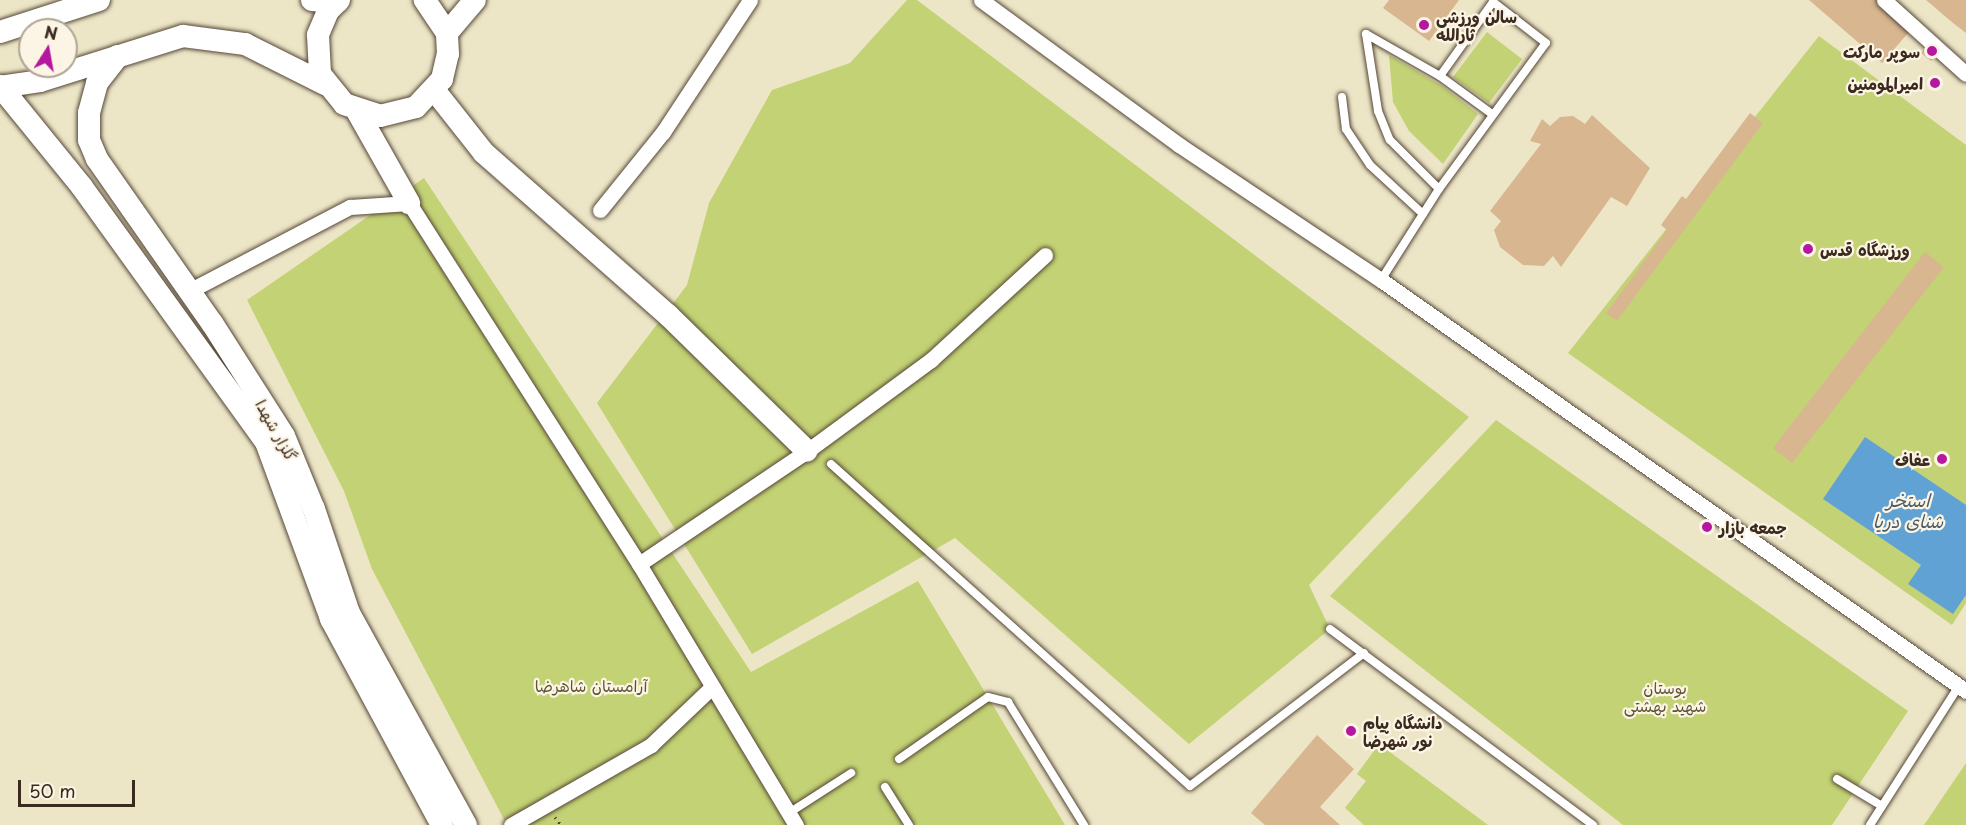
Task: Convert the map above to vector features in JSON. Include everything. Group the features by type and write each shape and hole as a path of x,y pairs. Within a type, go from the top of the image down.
{"street":[{"path":"0,32 99,0"},
{"path":"312,0 338,1"},
{"path":"0,87 40,81 183,36 245,44 276,56 326,84 344,104 357,111 380,116 404,112 435,91 446,67 447,33 425,0"},
{"path":"447,33 475,0"},
{"path":"600,210 663,132 750,0"},
{"path":"981,0 1179,146 1381,280 1963,689"},
{"path":"1884,0 1966,74"},
{"path":"326,84 317,61 317,41 322,23 338,1"},
{"name":"گلزار شهدا","path":"118,56 97,84 89,140 103,169 189,291 284,436 314,508 372,677 442,825"},
{"name":"گلزار شهدا","path":"0,87 82,187 266,442 331,619 372,677 466,825"},
{"path":"435,91 484,153 668,315 807,451"},
{"path":"357,111 409,203 639,564 792,819"},
{"path":"189,291 350,207 409,203"},
{"path":"639,564 807,451 931,360 1046,255"},
{"path":"511,825 651,745 712,687"}],"lane":[{"path":"1381,280 1439,189 1546,43 1493,1 1440,76"},
{"path":"1439,189 1390,140 1378,111 1366,34 1440,76 1492,114"},
{"path":"1342,97 1346,129 1370,165 1423,214"},
{"path":"831,464 1190,786 1364,653"},
{"path":"1330,629 1593,825"},
{"path":"1870,825 1963,689"},
{"path":"899,759 988,696 1008,702 1084,825"},
{"path":"792,819 851,773"},
{"path":"1837,779 1882,806"},
{"path":"885,787 909,825"}],"green space":[{"path":"907,0 917,0 1469,417 1309,585 1330,629 1189,744 955,538 752,654 597,403 687,285 709,203 772,90 850,63"},
{"path":"1487,32 1522,59 1489,103 1453,77"},
{"name":"ورزشگاه قدس","path":"1819,36 1966,145 1966,603 1952,625 1568,353"},
{"path":"1389,55 1442,86 1478,114 1443,164 1409,131 1393,102"},
{"name":"آرامستان شاهرضا","path":"424,178 751,672 918,581 1065,825 507,825 372,569 344,491 247,300"},
{"name":"بوستان شهید بهشتی","path":"1496,420 1908,711 1832,825 1623,825 1330,596"},
{"path":"1379,744 1488,825 1364,825 1345,808 1366,781 1357,774"},
{"path":"1966,763 1966,825 1924,825"}],"water":[{"name":"استخر شنای دریا","path":"1865,437 1966,505 1966,595 1953,614 1908,584 1921,565 1823,499"}],"building":[{"name":"سالن ورزشی ثارالله","path":"1389,0 1459,0 1429,41 1383,8"},
{"path":"1809,0 1887,0 1916,24 1882,63"},
{"path":"1926,0 1966,0 1966,33 1953,23"},
{"name":"سوپر مارکت","path":"1932,39 1944,48 1931,61 1921,53"},
{"path":"1750,113 1763,123 1617,321 1606,313 1667,230 1661,225 1682,196 1686,199"},
{"path":"1592,115 1650,168 1627,206 1611,197 1561,267 1553,256 1544,266 1523,265 1500,247 1494,230 1501,221 1490,211 1541,144 1530,141 1542,119 1550,126 1560,117 1573,116 1585,124"},
{"path":"1925,252 1944,267 1792,463 1773,448"},
{"path":"1317,735 1354,769 1320,807 1340,825 1265,825 1251,813"}],"place":[{"name":"سالن ورزشی ثارالله","path":"1424,25"},
{"name":"سوپر مارکت","path":"1932,51"},
{"name":"امیرالمومنین","path":"1935,83"},
{"name":"ورزشگاه قدس","path":"1808,249"},
{"name":"عفاف","path":"1942,459"},
{"name":"جمعه بازار","path":"1707,527"},
{"name":"دانشگاه پیام نور شهرضا","path":"1351,731"}]}
